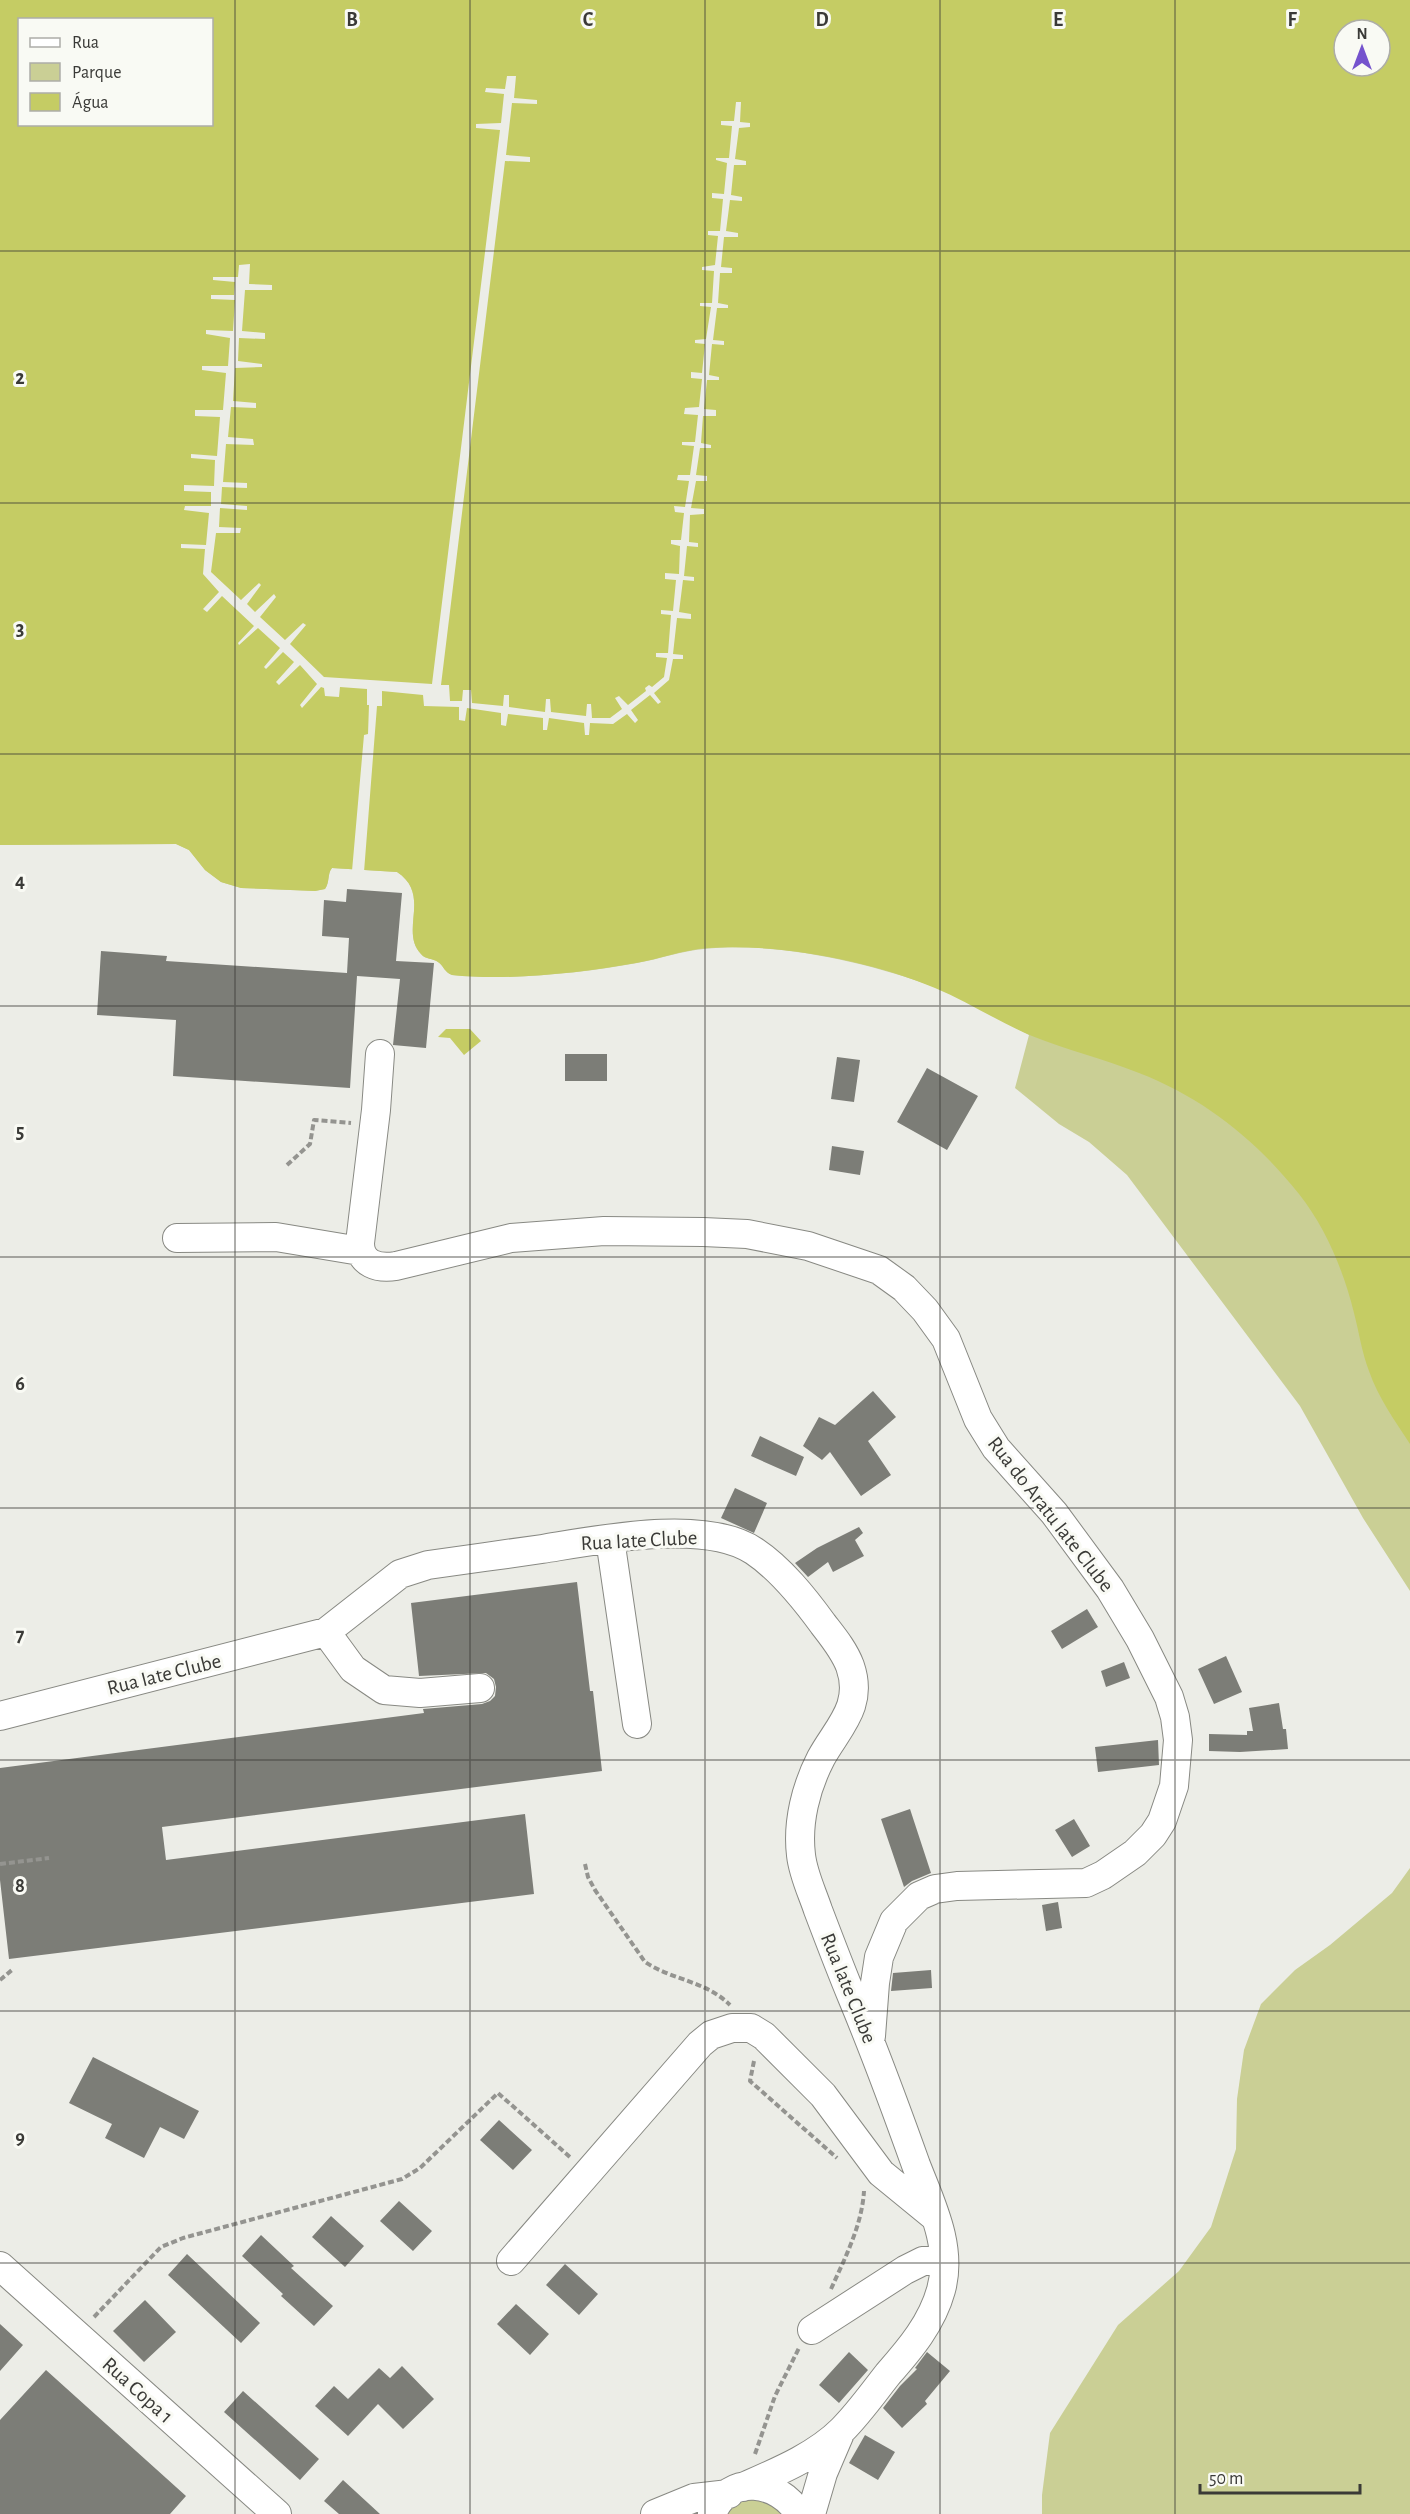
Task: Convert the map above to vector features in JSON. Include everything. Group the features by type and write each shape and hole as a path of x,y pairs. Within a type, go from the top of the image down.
{"street":[{"path":"177,1238 276,1237 360,1251 380,1054"},
{"name":"Rua do Aratu Iate Clube","path":"360,1251 369,1263 382,1268 511,1238 604,1232 747,1234 808,1246 879,1270 904,1288 925,1310 946,1340 978,1419 996,1448 1076,1541 1116,1599 1140,1639 1169,1697 1178,1740 1174,1786 1162,1821 1153,1835 1135,1853 1103,1875 1086,1883 957,1886 935,1889 920,1896 894,1921 879,1957 871,2041"},
{"name":"Rua Iate Clube","path":"0,1716 326,1632 399,1574 428,1565 610,1539 678,1534 735,1541 752,1549 772,1565 813,1611 842,1650 851,1669 854,1690 852,1705 844,1724 822,1756 810,1782 803,1807 801,1856 807,1880 827,1934 871,2041 936,2218 944,2250 942,2289 934,2310 919,2336 841,2431"},
{"path":"610,1539 637,1724"},
{"path":"326,1632 353,1669 384,1690 420,1693 480,1688"},
{"path":"511,2261 700,2044 711,2035 732,2028 751,2028 764,2036 823,2095 881,2172 936,2218"},
{"path":"812,2330 905,2270 923,2261 944,2259"},
{"name":"Rua Copa 1","path":"0,2266 277,2514"},
{"path":"728,2498 782,2470 841,2431"},
{"path":"811,2514 823,2473 841,2431"},
{"path":"655,2514 694,2498 728,2498 761,2486 778,2491 792,2502 799,2514"}],"path":[{"path":"287,1164 310,1144 314,1120 374,1126"},
{"path":"0,1864 49,1858"},
{"path":"585,1864 588,1877 595,1890 645,1962 656,1969 690,1980 711,1990 728,2002 751,2028 754,2062 750,2081 845,2165"},
{"path":"0,1980 12,1971"},
{"path":"77,2335 161,2247 183,2238 402,2179 420,2168 498,2093 587,2173"},
{"path":"728,2498 795,2354 812,2330 847,2254 862,2208 864,2192 861,2185"}],"green space":[{"path":"0,781 665,902 1159,1049 1410,1285 1410,1591 1363,1518 1300,1406 1127,1175 1089,1142 1059,1124 1015,1088 1029,1035 932,986 879,969 789,951 731,947 687,951 637,963 569,973 497,977 452,975 438,962 423,956 415,945 412,891 407,881 397,872 332,868 325,889 315,891 241,888 221,882 205,870 189,850 176,844 0,845"},
{"path":"1410,1868 1410,2514 1042,2514 1042,2495 1050,2433 1118,2325 1179,2271 1211,2227 1236,2149 1237,2099 1244,2050 1261,2004 1295,1970 1330,1945 1392,1893"},
{"path":"750,2492 792,2514 718,2514"}],"water":[{"path":"0,0 1410,0 1410,1444 1387,1409 1373,1381 1364,1357 1350,1298 1339,1266 1326,1236 1309,1207 1283,1175 1247,1139 1207,1108 1163,1083 1032,1036 935,988 909,978 853,962 793,951 763,948 707,948 636,963 568,973 497,977 452,975 438,962 423,956 415,945 412,891 407,881 397,872 332,868 325,889 315,891 241,888 221,882 205,870 189,850 176,844 0,845"},
{"path":"446,1029 470,1029 481,1041 464,1055 450,1038 438,1037"}],"pier":[{"path":"507,76 516,76 514,98 537,100 537,104 512,103 506,155 530,157 530,162 505,161 441,685 449,685 450,701 462,701 463,690 471,690 472,703 503,706 504,695 509,695 509,707 545,712 546,699 550,699 551,712 586,716 587,704 591,704 592,718 610,718 622,709 615,698 619,696 628,705 646,691 645,688 649,685 652,687 664,677 667,658 656,657 656,653 668,653 671,615 661,614 661,610 673,611 676,580 665,579 665,573 679,574 680,546 671,544 671,540 681,540 684,513 675,512 674,506 685,507 689,481 677,480 678,475 690,475 694,446 682,445 682,442 695,442 698,415 684,414 685,408 699,407 702,379 691,378 691,372 702,373 705,344 695,343 695,340 706,339 711,307 700,306 700,303 712,303 714,271 702,270 702,267 715,265 718,236 708,235 708,231 720,231 723,199 712,198 712,193 724,194 727,163 716,160 716,158 729,158 732,126 721,125 721,121 734,121 736,102 741,102 740,122 750,123 750,127 739,128 735,159 746,161 746,165 734,165 731,195 742,197 742,201 730,200 726,231 738,233 738,237 724,237 721,267 732,268 732,273 720,273 718,303 728,305 728,308 717,308 713,340 724,341 724,345 712,344 709,375 719,377 719,380 707,380 704,409 716,410 716,416 703,416 701,443 711,445 711,448 700,448 696,475 707,476 707,481 696,481 691,508 704,509 704,514 690,515 689,542 698,543 698,547 687,546 684,576 694,577 694,581 683,580 679,612 691,614 691,619 677,618 673,654 683,655 683,659 673,659 669,680 654,693 661,702 658,704 650,695 631,710 638,720 635,723 627,714 613,724 590,723 589,735 585,735 584,723 549,718 547,730 543,730 543,718 508,714 506,726 501,725 501,713 467,708 465,721 459,720 459,707 424,706 423,695 382,691 382,706 377,706 364,872 352,871 364,735 368,734 367,689 340,687 339,697 325,696 324,688 321,687 302,708 300,705 317,684 300,665 279,685 276,682 294,662 283,652 266,669 264,667 280,648 258,628 239,645 238,643 254,626 222,596 207,612 203,609 219,592 203,574 205,549 181,548 181,544 206,545 209,513 184,510 185,506 211,506 211,492 184,491 184,485 214,486 215,460 191,458 191,454 217,456 220,417 195,416 195,410 223,410 226,373 202,370 202,366 228,366 230,338 206,334 206,330 233,331 235,300 211,299 211,295 234,295 235,282 213,280 213,277 238,277 239,265 250,264 249,284 272,285 272,290 245,290 242,331 265,333 265,339 239,338 238,361 262,364 262,367 235,368 233,401 256,403 256,408 231,407 228,437 253,439 254,445 226,444 223,482 247,483 247,488 222,487 221,504 247,506 247,510 220,508 219,527 241,528 240,533 216,533 211,572 241,600 259,583 261,585 247,604 255,612 274,594 276,597 260,617 285,640 303,623 306,625 290,644 324,677 432,684 500,130 476,128 476,124 501,123 504,94 485,92 486,88 505,89"}],"building":[{"path":"347,889 402,893 396,961 434,963 426,1048 393,1045 400,979 357,976 350,1088 173,1076 176,1020 97,1015 101,951 167,956 166,961 347,973 349,938 322,936 324,900 346,902"},
{"path":"565,1054 607,1054 607,1081 565,1081"},
{"path":"837,1057 860,1060 854,1102 831,1099"},
{"path":"927,1068 978,1096 947,1150 897,1122"},
{"path":"832,1146 864,1151 860,1175 829,1170"},
{"path":"873,1391 896,1417 868,1441 891,1475 861,1496 830,1452 822,1460 803,1446 819,1417 835,1425"},
{"path":"760,1436 804,1457 796,1476 751,1456"},
{"path":"735,1488 767,1503 754,1533 721,1518"},
{"path":"859,1527 863,1533 855,1540 864,1556 833,1572 828,1562 808,1577 795,1563 817,1548"},
{"path":"577,1582 602,1771 162,1827 166,1860 525,1814 534,1894 9,1959 0,1880 0,1768 424,1713 423,1709 482,1704 495,1696 494,1679 486,1673 419,1676 411,1603"},
{"path":"1087,1609 1098,1627 1062,1649 1051,1631"},
{"path":"1226,1656 1242,1692 1214,1704 1198,1669"},
{"path":"1124,1662 1130,1678 1106,1687 1101,1671"},
{"path":"1279,1703 1283,1729 1286,1729 1288,1749 1209,1751 1209,1734 1247,1735 1247,1731 1253,1731 1249,1708"},
{"path":"1158,1740 1159,1765 1098,1772 1095,1747"},
{"path":"910,1809 931,1873 904,1887 881,1819"},
{"path":"1074,1819 1090,1846 1072,1857 1055,1830"},
{"path":"1058,1902 1062,1928 1046,1931 1042,1905"},
{"path":"931,1970 932,1988 891,1991 893,1973"},
{"path":"93,2057 199,2111 184,2139 160,2127 144,2158 105,2138 112,2124 69,2103"},
{"path":"499,2120 532,2150 513,2170 480,2140"},
{"path":"399,2201 432,2231 413,2251 380,2221"},
{"path":"331,2216 364,2246 345,2267 312,2237"},
{"path":"261,2235 294,2266 291,2268 333,2306 314,2326 242,2256"},
{"path":"187,2254 260,2323 241,2343 168,2275"},
{"path":"565,2264 598,2294 579,2315 546,2285"},
{"path":"145,2300 176,2332 144,2362 113,2331"},
{"path":"516,2304 549,2334 530,2355 497,2324"},
{"path":"0,2324 23,2345 0,2371"},
{"path":"849,2352 868,2370 839,2403 819,2385"},
{"path":"927,2352 950,2371 925,2401 927,2404 902,2428 883,2408 917,2369 915,2368"},
{"path":"402,2366 434,2399 403,2429 378,2404 348,2436 315,2406 334,2386 348,2399 379,2368 390,2378"},
{"path":"46,2370 186,2496 170,2514 0,2514 0,2420"},
{"path":"243,2391 319,2459 300,2480 224,2412"},
{"path":"865,2435 895,2452 878,2480 849,2463"},
{"path":"343,2480 380,2514 339,2514 324,2501"}]}
